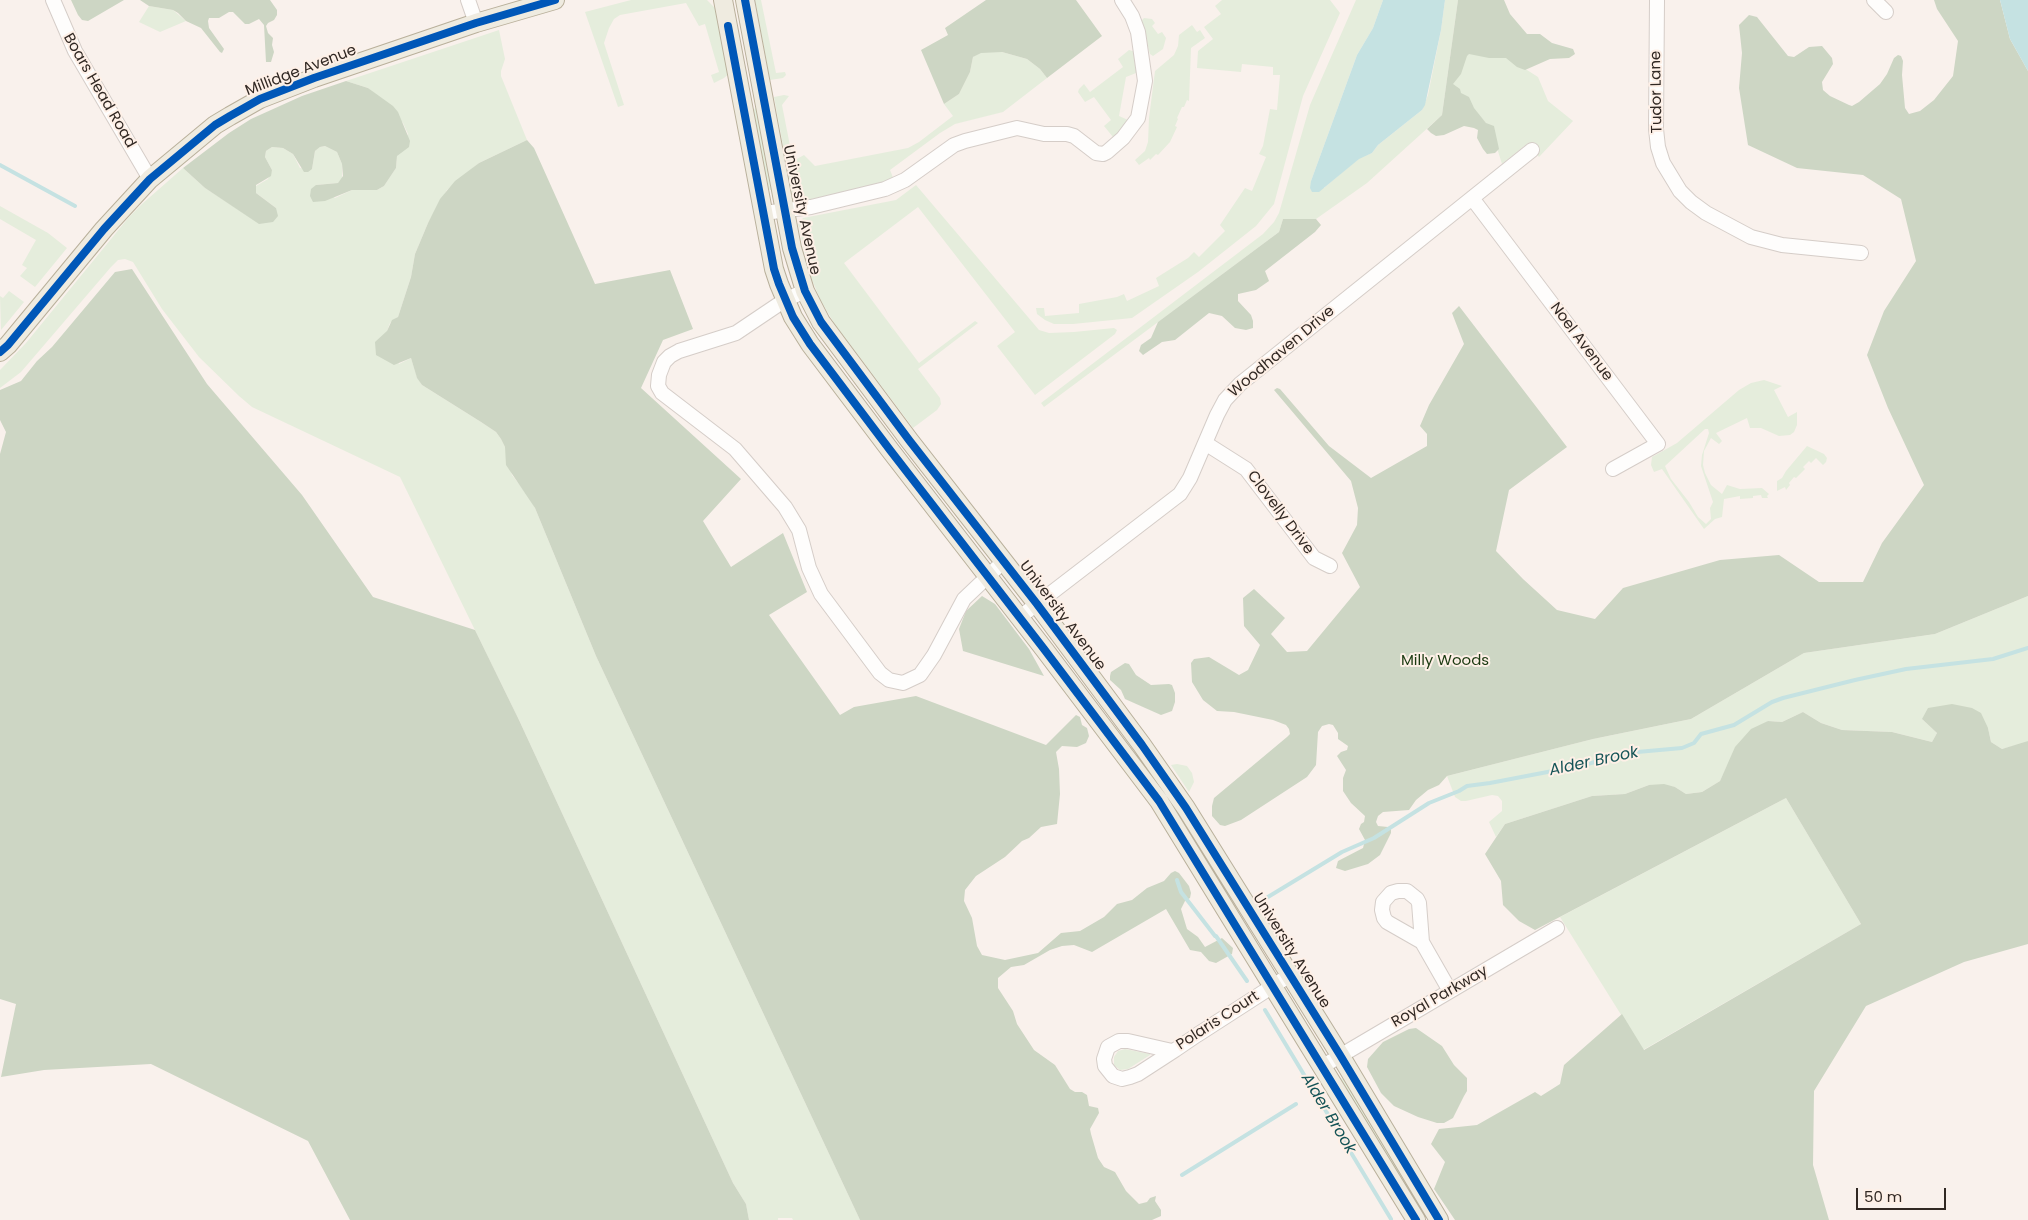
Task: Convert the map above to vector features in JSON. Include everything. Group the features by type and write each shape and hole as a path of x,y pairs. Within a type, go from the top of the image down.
{"main road":[{"name":"Millidge Avenue","path":"0,352 8,345 104,229 150,179 215,125 260,99 321,76 476,23 555,0"},
{"path":"713,0 719,7 728,26"},
{"path":"723,0 774,269 785,300 810,344 1159,801 1416,1220"},
{"name":"University Avenue","path":"745,0 792,248 805,290 821,322 909,440 1037,604 1148,753 1186,808 1340,1055 1432,1218"}],"street":[{"name":"Boars Head Road","path":"53,0 75,51 150,179"},
{"path":"468,0 476,23"},
{"path":"764,213 820,205 885,189 905,180 954,145 1018,128 1044,134 1067,134 1080,139 1096,153 1107,152 1123,138 1138,118 1145,81 1138,32 1132,16 1122,0"},
{"name":"Tudor Lane","path":"1657,0 1656,129 1658,147 1663,163 1680,191 1706,213 1751,237 1782,245 1861,253"},
{"path":"1874,0 1886,12"},
{"name":"Woodhaven Drive","path":"1020,617 1180,494 1190,478 1221,407 1240,384 1532,150"},
{"name":"Noel Avenue","path":"1472,198 1658,444 1613,469"},
{"path":"805,290 785,300 736,333 679,351 670,356 664,362 658,375 658,386 662,393 735,450 785,507 799,530 809,568 821,594 880,672 889,680 904,683 916,678 923,671 934,655 959,606 986,576 1004,561"},
{"name":"Clovelly Drive","path":"1205,443 1246,469 1314,558 1330,566"},
{"name":"Royal Parkway","path":"1323,1066 1558,928"},
{"path":"1422,942 1450,991"},
{"name":"Polaris Court","path":"1172,1051 1290,975"}],"green space":[{"path":"71,0 124,0 88,21 82,20"},
{"path":"140,0 270,0 277,10 274,20 266,26 268,33 273,38 274,52 271,62 266,62 264,25 259,19 245,24 233,12 229,12 219,18 209,18 209,28 224,49 222,53 201,28 186,21 178,13 173,10 149,6"},
{"path":"631,0 707,0 717,10 732,71 714,83 711,75 719,72 705,24 699,26 686,3 620,15 614,19 604,43 624,105 618,107 585,12"},
{"path":"755,0 761,0 776,73 785,72 786,75 783,78 770,80"},
{"path":"986,0 1076,0 1102,36 1047,78 1040,69 1027,59 1002,52 981,53 973,57 970,72 959,94 944,104 921,50 948,35 945,28"},
{"path":"1222,0 1330,0 1340,13 1303,96 1274,204 1256,226 1198,272 1132,318 1073,324 1054,324 1045,320 1037,314 1036,308 1044,308 1045,316 1079,313 1079,304 1124,294 1127,301 1159,286 1156,278 1188,258 1194,252 1199,257 1225,231 1220,225 1245,188 1252,191 1266,157 1259,154 1263,146 1270,109 1277,110 1280,75 1273,75 1273,67 1242,64 1241,72 1197,68 1198,51 1213,39 1204,27 1221,14 1215,6"},
{"path":"1356,0 1383,0 1373,28 1357,55 1311,181 1324,188 1359,158 1372,153 1378,145 1422,110 1428,95 1445,0 1458,0 1442,115 1367,183 1316,219 1283,219 1279,232 1044,407 1041,403 1263,234 1274,222 1279,213 1310,105"},
{"path":"1458,0 1504,0 1510,14 1527,34 1540,34 1552,43 1573,49 1575,54 1569,58 1550,59 1525,70 1517,67 1506,58 1489,58 1469,54 1467,56 1461,74 1453,84 1460,89 1461,93 1469,97 1474,108 1486,123 1494,126 1499,149 1495,153 1487,154 1477,138 1478,130 1474,128 1464,126 1444,135 1436,136 1427,129 1442,115"},
{"name":"Milly Woods","path":"1934,0 2000,0 2010,39 2028,71 2028,596 1935,634 1804,653 1691,719 1593,739 1447,776 1439,785 1428,790 1416,800 1409,810 1383,812 1378,816 1376,822 1378,826 1391,829 1391,833 1380,855 1368,864 1345,871 1336,868 1338,861 1363,848 1365,840 1359,829 1364,822 1365,816 1351,803 1343,791 1343,778 1346,770 1337,756 1347,750 1348,746 1338,739 1338,733 1333,725 1322,726 1318,732 1316,765 1307,777 1241,820 1225,826 1220,825 1212,816 1214,798 1290,734 1286,725 1273,720 1234,712 1217,711 1203,700 1192,682 1191,663 1194,659 1209,657 1239,675 1248,670 1260,645 1244,626 1243,598 1254,589 1285,618 1271,634 1287,652 1307,651 1360,587 1342,553 1357,525 1358,508 1351,481 1274,390 1280,389 1329,446 1371,478 1427,446 1427,434 1420,426 1429,405 1464,344 1452,313 1459,306 1567,447 1509,490 1496,551 1557,610 1595,619 1623,588 1720,560 1779,555 1819,582 1863,582 1882,543 1924,485 1888,408 1867,355 1884,311 1916,261 1901,199 1863,175 1797,168 1748,145 1739,88 1742,53 1739,25 1749,15 1757,17 1788,56 1794,57 1809,47 1822,46 1832,58 1833,64 1822,82 1823,90 1830,96 1852,106 1880,84 1894,58 1898,55 1901,56 1903,61 1902,75 1905,108 1909,114 1920,111 1934,100 1953,76 1958,41 1937,9"},
{"path":"149,6 173,10 186,21 160,32 139,22"},
{"path":"1144,18 1152,19 1155,23 1152,26 1158,34 1162,32 1166,38 1163,49 1153,56 1150,54 1141,21"},
{"path":"1192,25 1197,32 1200,30 1205,38 1191,48 1189,101 1187,100 1184,107 1182,107 1175,126 1177,127 1170,142 1158,155 1156,154 1150,160 1149,158 1139,165 1135,160 1145,151 1148,142 1155,71 1174,55 1178,46 1179,35"},
{"path":"499,30 505,59 501,76 527,140 479,163 447,190 428,223 415,254 411,277 398,317 390,323 387,331 399,364 411,358 417,377 422,385 496,432 501,439 512,475 535,508 596,656 860,1220 793,1220 792,1218 778,1218 778,1220 749,1220 746,1204 733,1183 519,720 400,477 252,407 199,357 162,309 133,262 125,259 118,260 111,267 21,372 0,388 0,370 26,343 129,217 183,168 205,188 259,223 276,208 256,193 256,186 268,179 272,170 265,157 266,151 272,147 283,148 293,154 300,168 312,169 315,151 320,147 325,146 337,152 342,164 342,179 338,183 316,185 335,198 352,190 377,190 384,186 396,168 397,156 408,134 403,123 381,99 368,88 346,81"},
{"path":"1129,50 1136,52 1136,73 1126,77 1119,116 1128,120 1116,137 1113,137 1104,126 1111,120 1094,97 1085,102 1078,92 1084,84 1090,92 1123,67 1118,59"},
{"path":"1468,51 1505,56 1538,77 1548,101 1573,121 1539,157 1527,144 1502,164 1491,129 1451,83"},
{"path":"981,52 1002,52 1027,59 1040,69 1047,78 1003,112 955,124 940,133 890,170 894,180 890,183 802,201 793,200 774,97 789,96 782,105 792,156 795,160 804,155 815,166 908,148 953,116 944,104 959,94 970,72 973,57"},
{"path":"346,81 368,88 393,106 398,112 410,141 409,147 397,156 396,168 384,186 377,190 352,190 325,201 313,202 310,196 311,189 316,185 338,183 343,176 342,164 337,152 325,146 320,147 315,151 312,169 304,172 293,154 283,148 272,147 266,151 265,157 272,170 271,176 256,185 256,193 276,208 278,216 273,222 259,224 205,188 183,168 229,133 251,119 302,96"},
{"path":"757,105 772,190 768,189 754,119 754,110"},
{"path":"527,140 534,148 595,284 670,270 693,329 663,340 641,388 741,479 703,521 731,567 783,533 807,592 769,615 840,715 854,707 916,696 1046,745 1076,715 1080,717 1082,725 1087,728 1089,736 1086,743 1077,747 1062,746 1056,752 1060,794 1057,824 1041,827 1005,857 976,876 965,890 964,901 972,918 977,946 982,955 1005,960 1038,953 1061,933 1080,931 1104,917 1117,904 1132,900 1147,888 1164,881 1175,871 1179,873 1189,886 1191,893 1190,898 1185,901 1181,909 1187,929 1198,937 1205,947 1222,938 1233,948 1232,954 1216,963 1209,961 1201,952 1190,950 1166,909 1092,952 1074,945 1062,946 1050,950 1024,965 1011,967 998,978 998,988 1013,1011 1017,1024 1034,1050 1055,1065 1070,1089 1087,1095 1089,1106 1098,1108 1099,1113 1090,1129 1098,1158 1104,1167 1115,1172 1126,1191 1139,1204 1147,1202 1150,1198 1156,1196 1155,1201 1161,1210 1161,1216 1152,1220 860,1220 596,656 535,508 506,465 505,447 501,439 496,432 422,385 417,378 411,358 394,365 376,355 375,342 387,331 392,320 398,317 411,277 415,254 440,199 455,181 479,163"},
{"path":"916,185 1039,330 1049,333 1114,328 1117,330 1115,334 1035,395 997,346 1015,332 918,207 844,263 919,363 975,321 978,323 918,369 940,398 941,404 937,410 913,428 834,323 820,299 810,275 798,224 803,218 896,200"},
{"path":"0,206 48,233 67,248 35,287 20,276 27,268 22,265 36,240 0,219"},
{"path":"1283,219 1316,219 1321,225 1315,232 1265,271 1269,281 1256,290 1238,294 1238,301 1251,315 1253,328 1246,330 1235,328 1222,316 1209,313 1175,340 1162,342 1143,355 1139,351 1141,345 1151,338 1158,322 1279,232"},
{"path":"132,269 207,384 302,495 373,597 475,630 519,720 733,1183 746,1204 749,1220 350,1220 308,1141 151,1064 44,1070 1,1077 16,1004 0,999 0,454 6,432 0,420 0,390 21,381 115,272"},
{"path":"9,291 24,302 1,330 0,296 3,298"},
{"path":"1764,380 1782,386 1774,390 1788,417 1797,412 1797,425 1794,432 1790,435 1779,436 1761,428 1750,428 1747,418 1716,433 1722,441 1719,444 1711,438 1704,451 1703,465 1711,485 1722,494 1727,485 1740,489 1762,488 1769,494 1768,498 1762,498 1761,495 1753,496 1753,498 1740,499 1740,496 1724,499 1722,517 1715,519 1704,529 1662,469 1654,472 1651,465 1652,457 1677,443 1739,390 1751,383","holes":["1705,429 1708,429 1709,433 1702,455 1701,466 1713,502 1710,508 1711,519 1706,524 1698,517 1671,479 1665,466"]},
{"path":"1807,446 1824,454 1827,458 1826,462 1823,465 1816,458 1811,463 1809,461 1803,467 1805,469 1789,483 1790,485 1786,490 1785,487 1777,491 1777,481 1782,478"},
{"path":"982,596 995,604 1029,649 1044,676 963,651 959,629 966,611"},
{"path":"2028,596 2028,741 2025,743 2002,749 1991,742 1988,728 1922,719 1937,733 1932,742 1892,732 1842,730 1821,723 1803,712 1782,722 1768,721 1727,766 1720,781 1702,792 1686,794 1675,787 1649,785 1625,794 1592,796 1505,824 1496,837 1489,822 1502,811 1502,801 1498,796 1492,795 1461,801 1455,797 1447,776 1593,739 1691,719 1804,653 1935,634"},
{"path":"1125,663 1129,664 1136,675 1151,685 1172,685 1175,693 1175,702 1172,711 1161,715 1125,699 1121,690 1110,680 1110,676 1111,672"},
{"path":"1952,704 1972,708 1981,713 1988,728 1991,742 2002,749 2028,741 2028,944 1964,962 1866,1006 1814,1091 1813,1165 1829,1220 1455,1220 1434,1189 1445,1162 1431,1144 1439,1129 1477,1125 1535,1092 1541,1096 1560,1084 1564,1065 1622,1014 1644,1050 1861,924 1786,798 1535,930 1519,921 1503,905 1501,881 1485,854 1505,824 1592,796 1625,794 1649,785 1664,784 1675,787 1686,794 1702,792 1720,781 1735,747 1751,729 1768,721 1782,722 1803,712 1821,723 1842,730 1892,732 1932,742 1937,733 1922,719 1928,708"},
{"path":"1171,765 1187,766 1192,773 1194,782 1189,792"},
{"path":"1786,798 1861,924 1643,1050 1560,917"},
{"path":"1416,1028 1442,1046 1454,1065 1467,1078 1467,1091 1453,1118 1444,1123 1437,1123 1418,1117 1394,1106 1381,1093 1367,1067 1368,1059 1383,1042 1409,1029"},
{"path":"1125,1049 1150,1055 1128,1069 1120,1070 1114,1065 1114,1057 1118,1051"},
{"path":"1341,1078 1345,1080 1416,1201 1414,1202 1340,1081"}],"water":[{"path":"1383,0 1445,0 1441,30 1425,105 1422,110 1378,145 1372,153 1359,159 1319,192 1312,192 1310,188 1311,181 1357,55 1373,28"},
{"path":"2000,0 2028,0 2028,71 2010,39"}],"waterway":[{"path":"0,165 75,206"},
{"name":"Alder Brook","path":"1263,900 1342,852 1374,838 1429,803 1467,786 1584,765 1626,753 1682,748 1694,743 1701,734 1734,725 1772,702 1783,698 1906,669 1993,659 2028,648"},
{"path":"1177,880 1181,892 1215,936"},
{"name":"Alder Brook","path":"1216,936 1247,981"},
{"name":"Alder Brook","path":"1265,1010 1391,1219"},
{"path":"1182,1175 1296,1104"}],"cycle path":[{"path":"0,352 8,345 104,229 150,179 215,125 260,99 314,78 476,23 555,0"},
{"path":"745,0 792,248 805,291 821,322 909,440 1037,604 1142,745 1186,808 1340,1055 1439,1220"},
{"path":"728,26 774,269 793,317 810,344 890,450 1159,801 1416,1220"}]}
